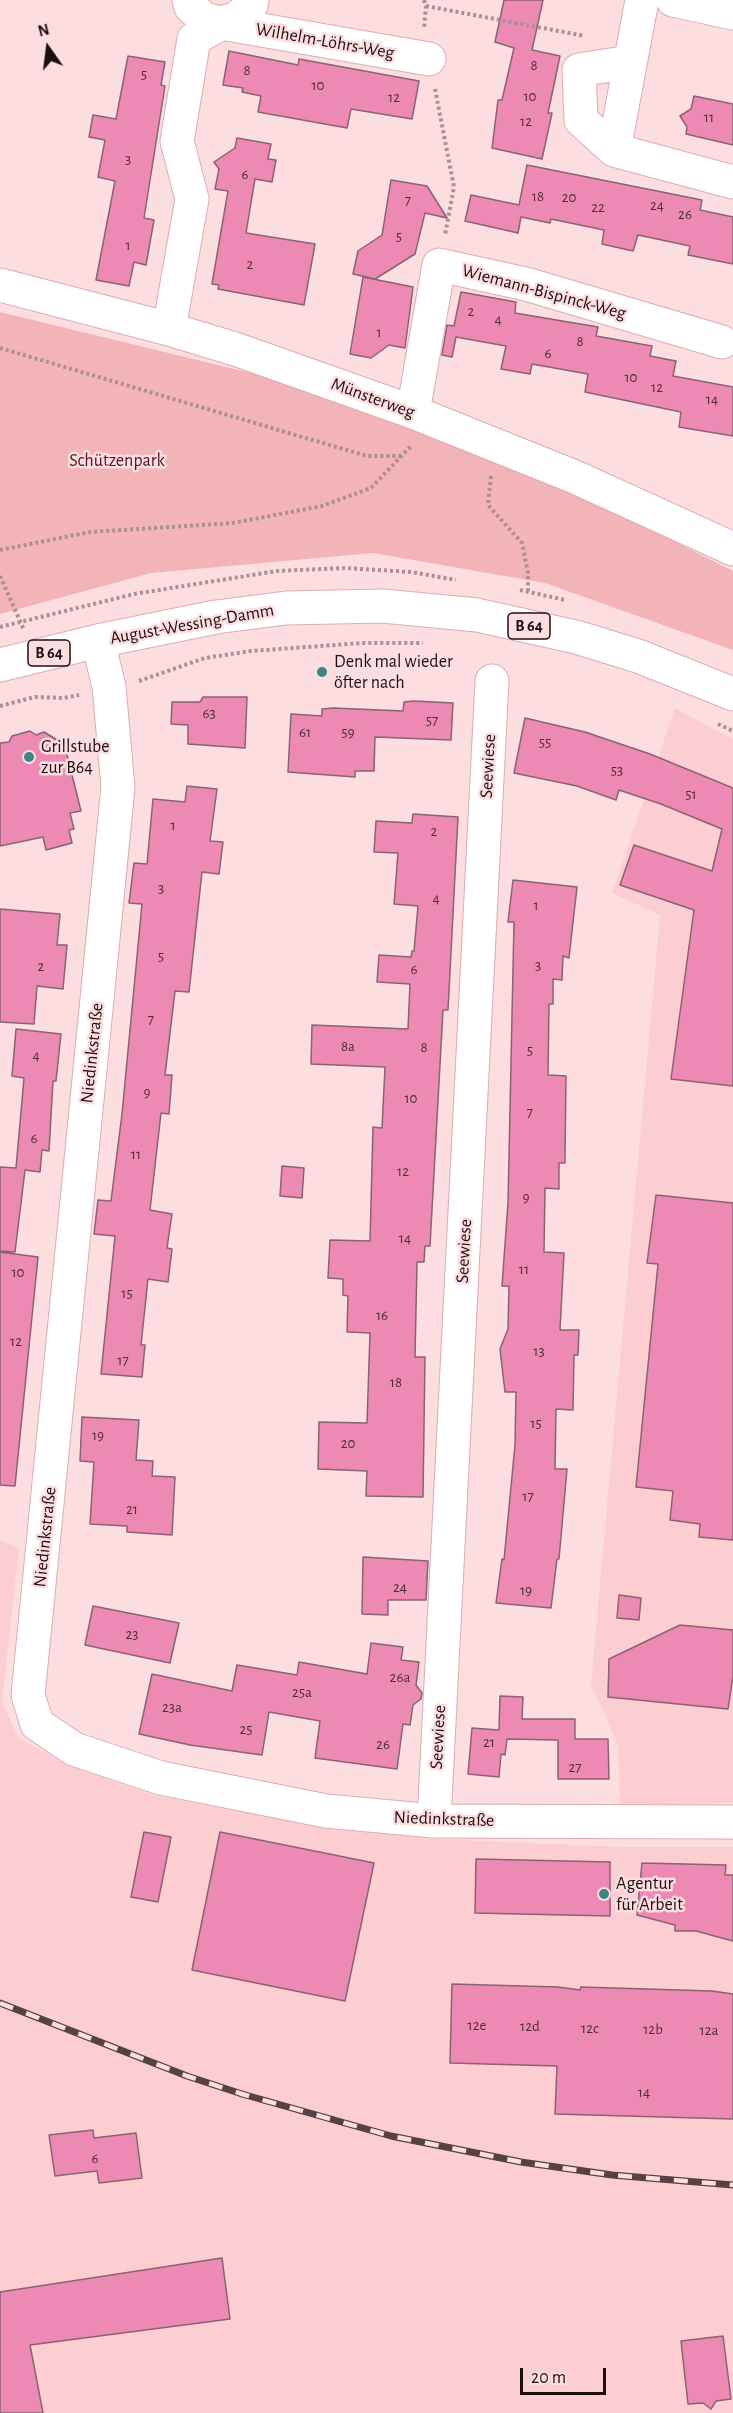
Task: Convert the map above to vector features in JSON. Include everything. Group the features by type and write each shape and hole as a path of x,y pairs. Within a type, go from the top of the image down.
{"street":[{"name":"Wilhelm-Löhrs-Weg","path":"189,0 191,7 204,19 429,59"},
{"name":"Wilhelm-Löhrs-Weg","path":"169,329 192,199 177,141 194,39 221,23 238,18 251,5 252,0"},
{"path":"614,150 642,0"},
{"path":"673,0 733,13"},
{"path":"630,62 579,70 581,120 614,150 733,182"},
{"name":"Wiemann-Bispinck-Weg","path":"413,412 439,265 526,284 722,342"},
{"name":"Münsterweg","path":"0,285 169,329 237,350 413,412 494,443 733,549"},
{"name":"August-Wessing-Damm","path":"0,665 98,641 216,617 286,608 383,606 442,611 508,621 587,640 677,670 733,694"},
{"name":"Niedinkstraße","path":"98,641 109,687 118,787 28,1695 37,1724 74,1749 161,1778 326,1810 434,1821 733,1822"},
{"name":"Seewiese","path":"434,1821 492,681"}],"path":[{"path":"424,0 426,6 424,34 454,187 439,265"},
{"path":"426,6 586,37"},
{"path":"0,348 367,456 403,456"},
{"path":"0,550 90,532 233,523 322,506 371,488 403,456 417,434 413,412"},
{"path":"494,443 488,505 522,543 528,573 528,592"},
{"path":"0,576 13,602"},
{"path":"0,706 35,698 64,698 156,677 205,658 242,652 362,643 428,644"},
{"path":"714,722 733,731"}],"shaded area":[{"path":"675,708 733,739 733,1803 620,1805 618,1745 591,1684 660,915 612,893"},
{"path":"0,1540 19,1548 2,1701 18,1738 68,1765 156,1796 328,1828 436,1839 621,1847 733,1847 733,2413 0,2413"}],"green space":[{"name":"Schützenpark","path":"0,312 259,375 559,483 733,571 733,650 545,583 373,553 151,573 0,614"}],"building":[{"path":"504,0 543,0 532,50 560,56 548,113 552,113 542,159 492,148 498,100 502,100 514,48 495,42"},
{"path":"229,51 298,65 299,59 419,81 412,119 351,109 347,128 258,112 261,96 242,92 243,88 223,85"},
{"path":"128,56 165,62 161,85 165,86 144,218 154,220 146,265 134,262 129,286 96,280 115,181 98,177 105,140 89,137 93,115 116,119"},
{"path":"694,96 733,104 733,145 686,134 687,127 680,116 691,109"},
{"path":"237,138 271,144 268,159 276,160 272,182 255,179 246,233 315,244 304,305 218,289 219,285 212,284 228,191 215,189 219,169 214,162 235,148"},
{"path":"527,165 702,200 700,210 733,217 733,264 688,255 690,246 638,235 633,251 602,244 604,230 551,219 550,223 521,217 518,233 465,221 471,195 519,205"},
{"path":"391,180 427,186 447,218 425,213 415,254 375,279 353,274 358,251 382,235"},
{"path":"363,277 413,287 405,348 389,345 371,358 350,354"},
{"path":"461,292 516,302 515,313 598,327 596,336 652,346 650,356 676,361 673,376 733,387 733,436 679,427 681,412 585,392 588,374 532,364 530,374 501,369 506,346 456,337 452,357 442,355 447,325 454,326"},
{"path":"203,697 247,697 245,748 188,744 188,725 171,724 172,702 200,702"},
{"path":"404,702 453,703 451,740 375,737 374,771 355,771 355,777 288,772 291,714 322,716 322,709 333,708 403,711"},
{"path":"525,718 585,732 650,754 733,788 733,1086 671,1079 694,910 620,885 634,845 712,871 722,829 619,790 616,800 577,786 514,773"},
{"path":"30,731 36,735 44,732 64,744 69,762 68,775 72,775 81,811 70,813 74,829 69,830 72,843 46,850 43,837 0,846 0,743 9,742 12,736"},
{"path":"187,786 217,789 210,841 223,842 219,874 202,872 189,992 175,991 165,1075 172,1075 169,1114 161,1113 150,1210 172,1214 167,1248 172,1249 168,1282 148,1279 141,1345 145,1345 142,1377 101,1374 115,1236 94,1234 98,1200 111,1201 122,1114 142,904 129,903 134,863 147,864 153,799 185,802"},
{"path":"413,814 458,817 448,1010 443,1010 430,1246 425,1246 424,1262 417,1262 415,1357 425,1357 423,1497 366,1496 367,1471 318,1469 319,1422 367,1423 370,1333 347,1332 348,1296 343,1295 343,1279 328,1278 330,1240 370,1241 373,1127 382,1128 385,1067 311,1064 312,1025 408,1029 410,984 377,982 379,955 411,957 414,951 418,906 394,904 398,853 374,852 376,821 412,823"},
{"path":"513,880 577,887 569,958 563,956 562,980 553,979 553,1004 549,1004 548,1075 566,1076 565,1163 559,1163 559,1189 545,1188 544,1252 564,1253 560,1330 579,1330 578,1355 574,1355 573,1410 556,1409 555,1469 567,1469 559,1559 557,1559 551,1608 496,1603 502,1559 504,1560 515,1445 516,1392 505,1392 500,1349 508,1329 509,1286 502,1286 508,1203 514,922 508,922"},
{"path":"0,909 60,914 57,945 67,945 63,989 37,986 34,1024 0,1022"},
{"path":"16,1029 61,1034 56,1081 53,1081 49,1151 42,1150 40,1172 25,1170 15,1252 0,1251 0,1167 16,1168 24,1078 12,1076"},
{"path":"282,1166 304,1168 302,1198 280,1196"},
{"path":"656,1195 733,1203 733,1540 699,1537 700,1524 670,1520 673,1491 636,1487 658,1264 647,1263"},
{"path":"0,1252 38,1257 15,1486 0,1485"},
{"path":"82,1417 139,1420 136,1460 153,1461 152,1476 175,1477 172,1535 127,1532 127,1526 90,1524 94,1462 80,1461"},
{"path":"363,1557 428,1561 426,1600 388,1600 388,1615 362,1614"},
{"path":"619,1595 641,1598 639,1620 617,1618"},
{"path":"93,1606 179,1623 170,1663 85,1645"},
{"path":"680,1625 733,1630 733,1676 728,1709 608,1697 609,1659"},
{"path":"371,1643 403,1647 401,1660 419,1662 416,1685 422,1693 421,1699 413,1705 410,1725 403,1724 397,1769 315,1758 320,1721 269,1712 262,1755 190,1745 139,1734 152,1674 232,1691 237,1665 297,1675 299,1662 367,1674"},
{"path":"500,1696 523,1697 522,1719 575,1719 575,1739 608,1739 609,1779 558,1779 558,1740 507,1739 505,1755 501,1754 499,1777 468,1774 472,1728 499,1730"},
{"path":"144,1832 171,1837 158,1902 131,1897"},
{"path":"220,1832 374,1863 345,2001 192,1970"},
{"path":"476,1859 610,1862 610,1916 475,1913"},
{"path":"642,1863 726,1865 725,1875 733,1875 733,1941 696,1931 675,1931 675,1925 637,1915"},
{"path":"452,1984 558,1987 580,1990 581,1987 712,1991 733,1994 733,2119 555,2114 557,2066 450,2063"},
{"path":"93,2130 94,2138 136,2133 142,2178 99,2183 97,2171 55,2176 49,2135"},
{"path":"222,2258 230,2319 30,2345 43,2413 0,2413 0,2292"},
{"path":"723,2336 731,2399 716,2401 711,2409 703,2403 688,2404 681,2341"}],"railway":[{"path":"0,2003 187,2076 391,2136 521,2162 612,2175 733,2185"}],"place":[{"name":"Denk mal wieder öfter nach","path":"322,672"},
{"name":"Grillstube zur B64","path":"29,757"},
{"name":"Agentur für Arbeit","path":"604,1894"}]}
